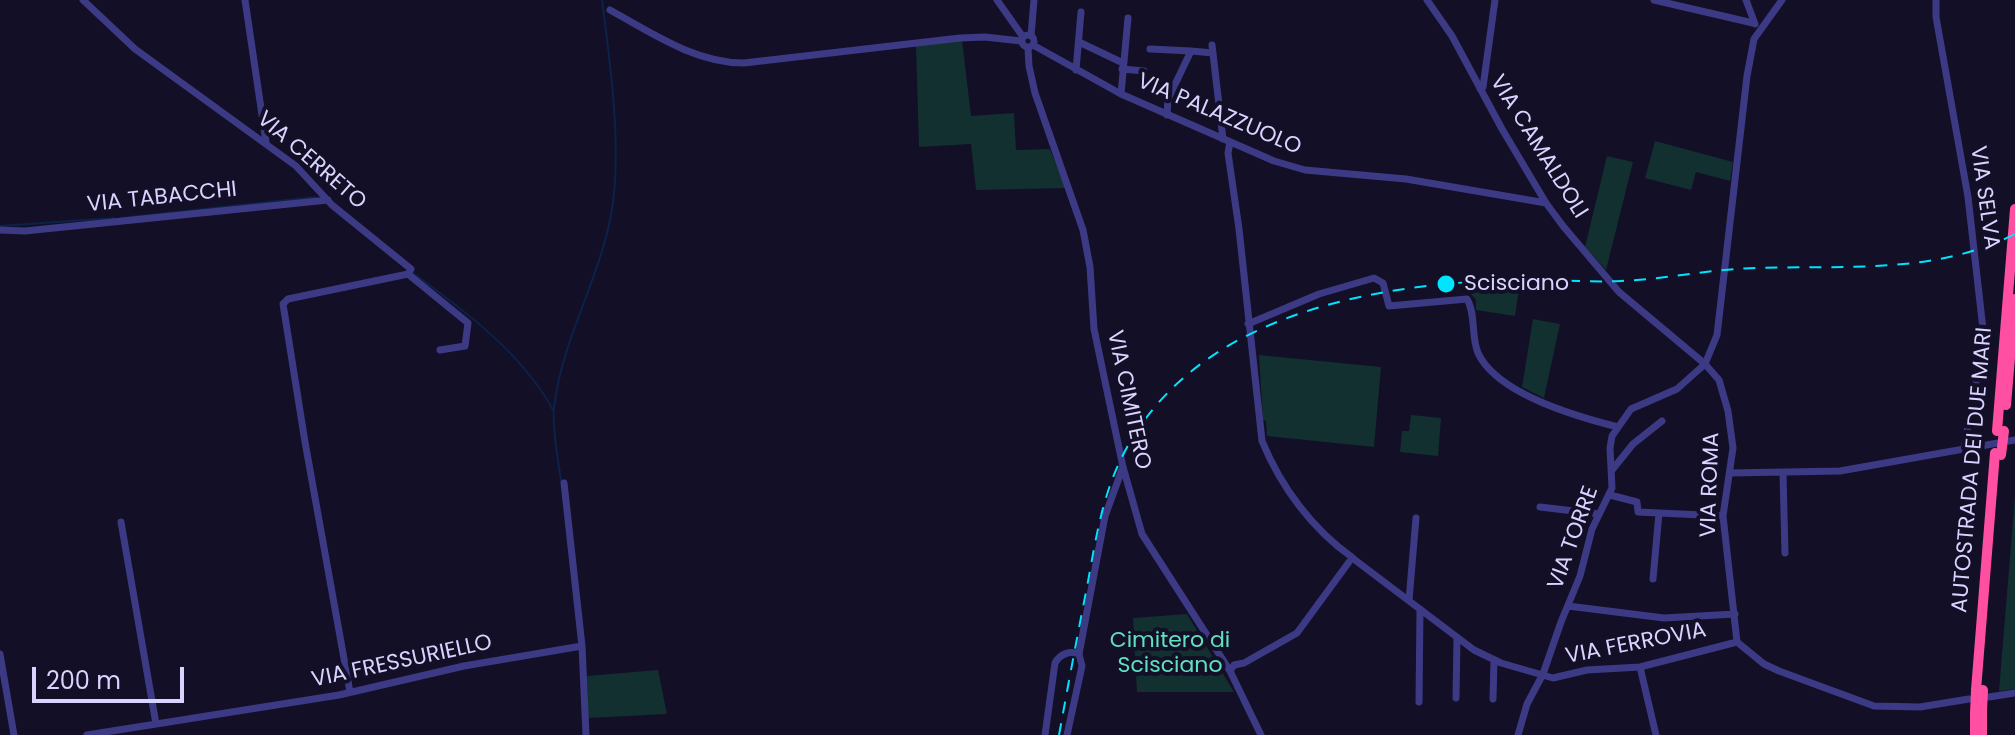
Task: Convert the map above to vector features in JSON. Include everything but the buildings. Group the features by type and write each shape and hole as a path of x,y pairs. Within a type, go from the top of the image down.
{"highway":[{"name":"AUTOSTRADA DEI DUE MARI","path":"2006,436 2015,209"},
{"name":"AUTOSTRADA DEI DUE MARI","path":"1982,735 1979,694 1995,450 2006,436 2015,299"},
{"name":"AUTOSTRADA DEI DUE MARI","path":"1975,735 1979,713"}],"street":[{"name":"VIA CERRETO","path":"83,0 135,49 296,166 328,200 411,269 408,274 468,323 465,346 440,350"},
{"path":"245,0 266,142"},
{"name":"VIA PALAZZUOLO","path":"997,0 1028,41 1076,70 1121,94 1274,161 1305,170 1406,179 1546,203"},
{"path":"610,10 693,54 722,63 744,63 960,38 1028,41 1034,0"},
{"name":"VIA CAMALDOLI","path":"1427,0 1452,36 1546,203 1619,292 1705,364"},
{"path":"1480,89 1483,87 1495,0"},
{"path":"1654,0 1756,25"},
{"path":"1248,324 1297,302 1374,278 1383,283 1389,306 1463,298 1469,302 1478,352 1493,374 1570,415 1618,427 1631,409 1677,389 1705,364 1717,335 1747,76 1756,25 1746,0"},
{"path":"1756,25 1782,0"},
{"name":"VIA SELVA","path":"1936,0 1936,17 1968,197 1984,338 1964,448"},
{"path":"1076,70 1081,12"},
{"path":"1121,94 1128,18"},
{"name":"VIA CIMITERO","path":"1028,41 1035,93 1083,230 1090,267 1094,329 1123,467 1142,534 1231,674 1261,735"},
{"path":"1079,42 1123,66 1144,71"},
{"path":"1150,49 1212,49 1239,229 1262,441 1275,473 1291,498 1351,563 1297,633 1241,663 1231,674"},
{"path":"1167,115 1168,99 1191,51"},
{"name":"VIA TABACCHI","path":"0,230 25,231 328,200"},
{"path":"350,692 283,304 288,299 408,274"},
{"name":"VIA ROMA","path":"1705,364 1719,380 1728,411 1733,448 1723,516 1737,642"},
{"path":"1612,470 1633,444 1662,421"},
{"name":"VIA TORRE","path":"1519,732 1530,696 1543,674 1580,576 1587,544 1610,495 1610,441 1618,427"},
{"path":"1730,473 1840,471 1964,448 1995,450"},
{"path":"1067,735 1082,666 1079,654 1105,516 1123,467"},
{"path":"1783,473 1785,553"},
{"path":"564,483 582,646 586,735"},
{"path":"1610,495 1637,502 1638,512 1723,516"},
{"path":"1540,507 1599,514"},
{"path":"1653,579 1659,513"},
{"path":"1409,600 1416,518"},
{"path":"121,522 156,724"},
{"name":"VIA FERROVIA","path":"1351,563 1364,567 1457,638 1494,660 1558,678 1587,670 1640,667 1737,642"},
{"path":"1568,606 1664,618 1735,614"},
{"path":"1419,702 1420,609"},
{"path":"1456,698 1457,638"},
{"path":"1737,642 1764,664 1874,706 1920,707 1979,694 2015,693"},
{"name":"VIA FRESSURIELLO","path":"87,735 350,692 464,666 582,646"},
{"path":"1045,735 1057,660 1070,652 1079,654"},
{"path":"0,654 14,735"},
{"path":"1220,658 1241,663"},
{"path":"1493,699 1494,660"},
{"path":"1640,667 1656,735"},
{"path":"1509,735 1519,732"}],"green space":[{"path":"962,40 971,116 1014,113 1016,150 1050,149 1066,188 976,190 971,144 919,147 916,45"},
{"path":"1655,141 1733,162 1730,181 1696,172 1691,190 1645,178"},
{"path":"1607,156 1633,162 1606,270 1585,247"},
{"path":"1519,288 1515,316 1476,310 1476,300 1470,293"},
{"path":"1533,319 1560,324 1544,398 1522,387"},
{"path":"1259,355 1381,367 1374,447 1267,436 1266,421 1263,420"},
{"path":"1411,415 1441,418 1438,456 1400,452 1402,431 1409,431"},
{"path":"2015,496 2015,689 1999,691"},
{"name":"Cimitero di Scisciano","path":"1187,614 1234,692 1137,692 1133,618"},
{"path":"658,670 667,714 588,718 587,676"}],"waterway":[{"path":"561,481 554,426 558,381 601,254 613,202 616,153 614,101 602,0"},
{"path":"121,218 315,197"},
{"path":"0,226 114,218"},
{"path":"413,273 491,334 525,370 553,410"}],"railway":[{"path":"1059,735 1099,523 1120,461 1151,412 1190,373 1235,342 1286,318 1341,301 1397,290 1508,280 1621,281 1740,269 1889,265 1953,256 2015,234"}],"place":[{"name":"Scisciano","path":"1446,284"}]}
